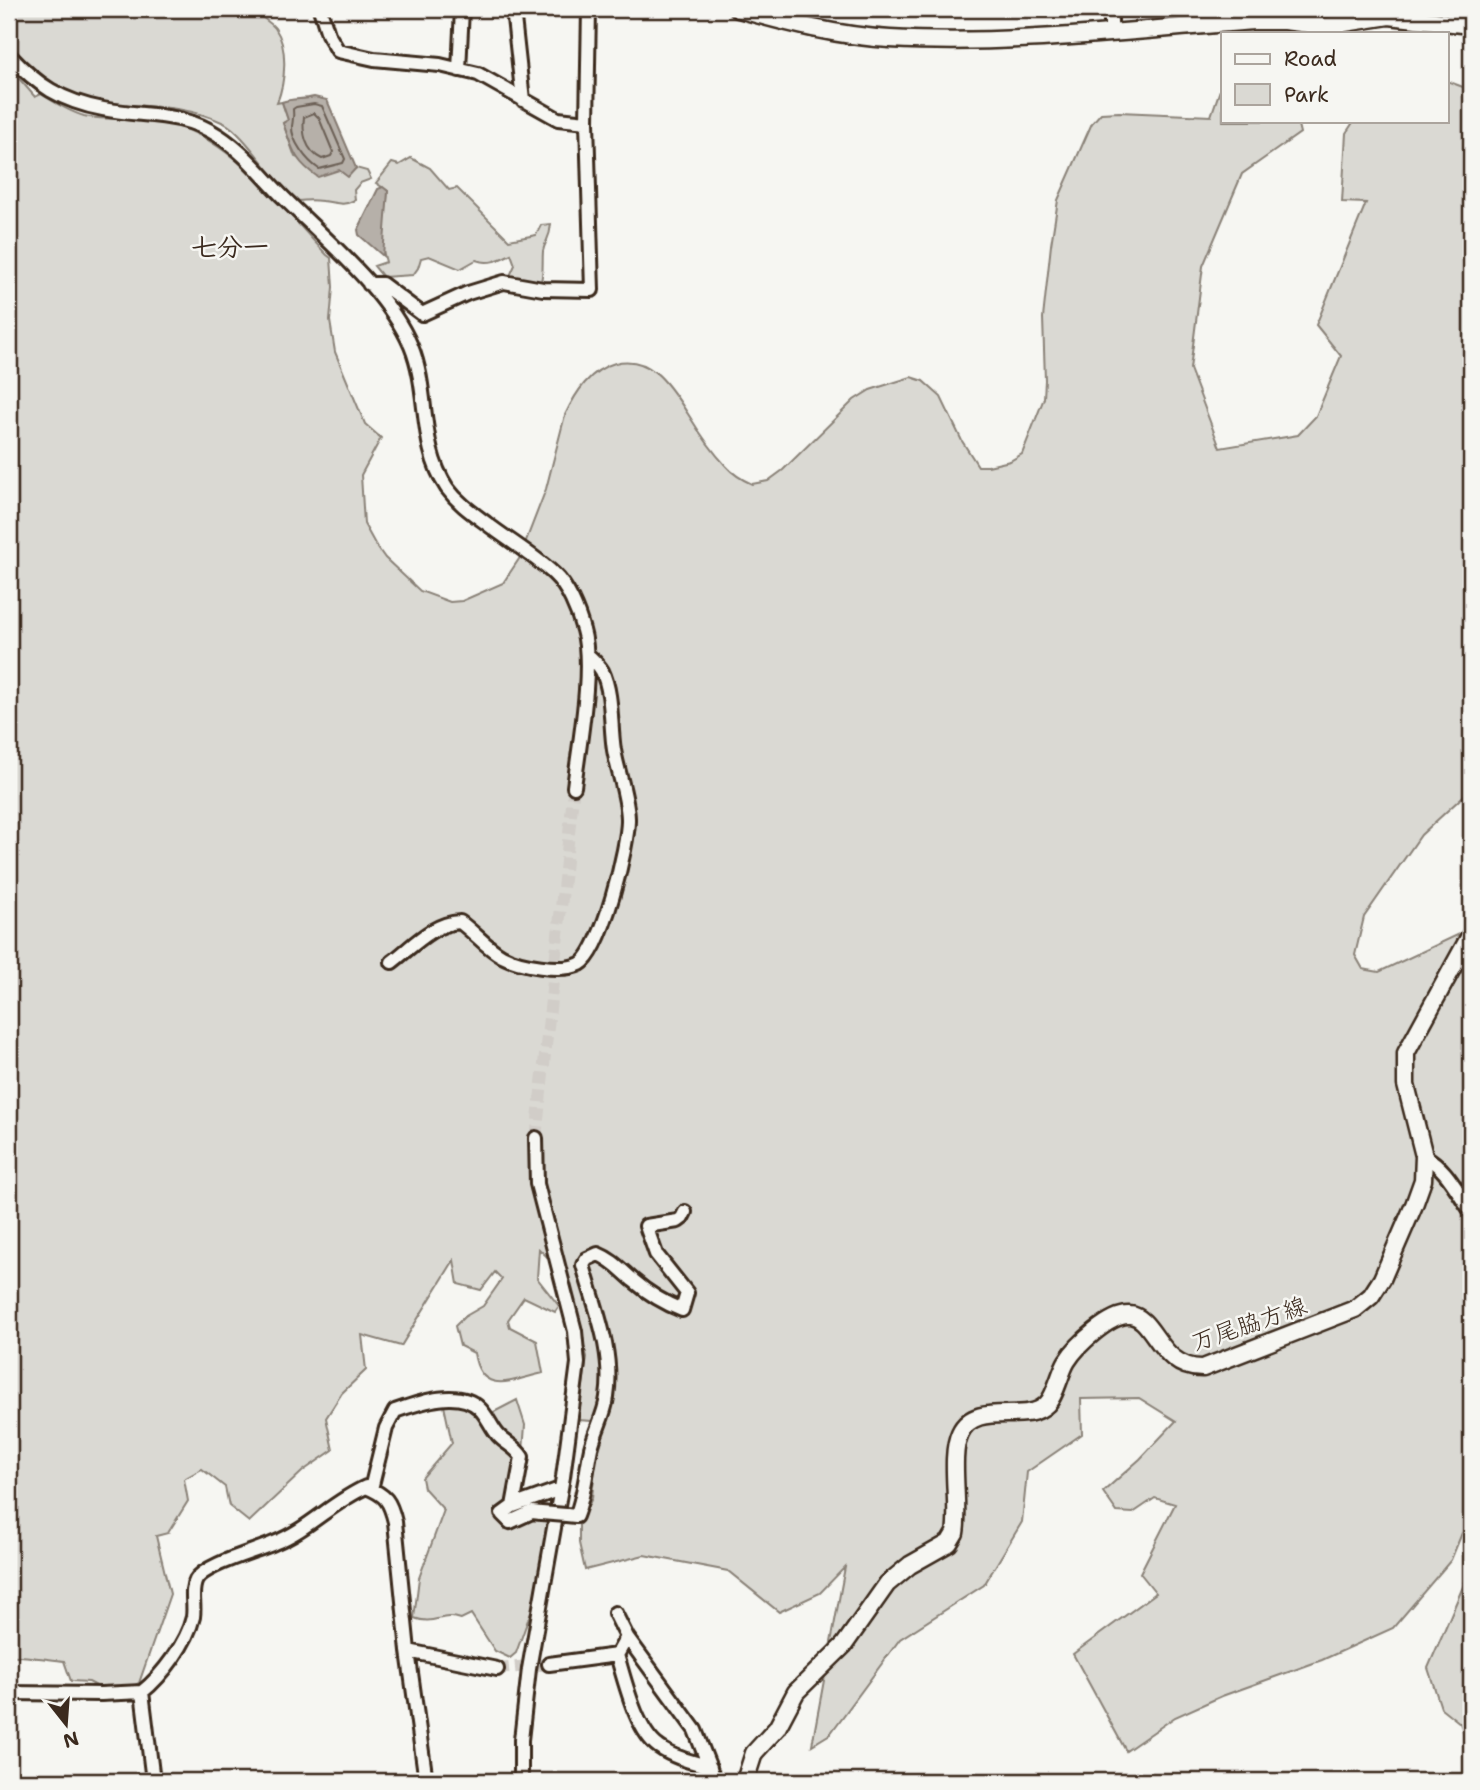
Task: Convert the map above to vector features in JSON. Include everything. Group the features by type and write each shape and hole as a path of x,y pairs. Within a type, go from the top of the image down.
{"main road":[{"path":"738,9 799,26 889,39 964,40 1111,32 1252,15 1326,26 1389,16 1471,25"},
{"name":"万尾脇方線","path":"745,1781 754,1753 777,1728 796,1692 844,1646 887,1584 910,1565 949,1544 956,1533 956,1444 961,1430 968,1423 993,1414 1035,1411 1047,1404 1067,1361 1083,1340 1122,1315 1133,1315 1143,1322 1177,1361 1189,1368 1203,1368 1355,1309 1371,1296 1396,1250 1423,1180 1424,1156 1406,1086 1406,1053 1471,934"}],"street":[{"path":"320,9 328,34 338,51 374,59 440,65 478,75 558,119 587,122"},
{"path":"459,70 462,9"},
{"path":"513,9 523,100"},
{"path":"369,284 382,284 422,314 468,293 504,282 543,289 592,290 587,122 589,9"},
{"path":"1111,9 1111,32"},
{"path":"9,55 33,80 62,97 102,109 166,115 198,124 219,136 246,157 369,284 396,316 411,347 417,370 428,445 446,486 459,503 555,575 571,600 583,630 588,655 574,787"},
{"path":"392,962 446,922 460,922 499,955 510,960 562,968 581,963 589,956 607,914 621,867 628,818 614,751 607,687 602,672 588,655"},
{"path":"521,1781 521,1740 529,1669 560,1489 578,1363 575,1331 537,1184 536,1138"},
{"path":"1424,1156 1453,1182 1471,1211"},
{"path":"560,1489 513,1506 502,1514 509,1522 532,1512 576,1516 586,1487 594,1435 609,1384 607,1347 583,1265 587,1259 598,1254 609,1258 643,1289 663,1303 682,1310 687,1293 656,1254 646,1226 678,1221 685,1212"},
{"path":"371,1489 386,1428 395,1412 438,1398 467,1401 479,1408 502,1440 516,1447 522,1457 513,1506"},
{"path":"9,1693 142,1692 167,1667 192,1621 193,1588 201,1573 292,1535 348,1495 366,1487 379,1492 390,1504 395,1522 408,1651 426,1781"},
{"path":"615,1613 627,1637 695,1730 715,1781"},
{"path":"627,1637 617,1655 629,1693 649,1738 660,1748 683,1759 710,1767"},
{"path":"408,1651 497,1669"},
{"path":"549,1664 617,1655"},
{"path":"142,1692 153,1781"}],"green space":[{"path":"9,9 257,9 275,28 282,45 284,75 277,103 282,102 288,120 283,123 295,157 339,170 348,176 356,168 367,171 371,179 360,183 354,190 355,200 350,202 342,204 316,200 299,201 281,185 238,134 224,123 195,113 84,99 58,90 33,73 9,46"},
{"path":"9,67 35,97 41,94 78,114 94,118 164,122 189,130 212,143 254,176 331,258 333,287 330,321 335,352 365,424 381,438 361,475 364,524 385,558 420,591 450,602 462,601 503,583 519,559 546,489 569,406 591,376 615,363 640,364 659,375 721,460 735,474 752,484 768,481 783,470 854,400 870,390 911,377 923,381 941,397 962,441 978,466 1010,461 1022,454 1044,398 1043,318 1058,200 1092,123 1101,113 1211,116 1221,87 1221,122 1297,122 1300,133 1242,174 1203,266 1190,369 1220,448 1298,435 1316,416 1341,356 1316,325 1366,203 1342,202 1346,133 1353,122 1448,122 1448,81 1471,90 1471,789 1421,835 1364,917 1355,955 1363,969 1379,972 1464,932 1471,922 1471,1529 1462,1533 1451,1560 1393,1628 1322,1660 1222,1696 1175,1717 1126,1751 1073,1654 1156,1593 1140,1573 1175,1504 1155,1498 1133,1513 1117,1512 1103,1492 1140,1459 1176,1421 1139,1398 1081,1399 1082,1434 1027,1472 1022,1522 984,1585 900,1639 830,1734 812,1745 845,1567 820,1593 779,1612 728,1571 644,1555 585,1570 579,1543 579,1525 592,1498 595,1465 607,1422 578,1420 587,1357 567,1276 539,1249 537,1278 559,1306 555,1312 524,1297 508,1320 510,1327 537,1341 543,1373 499,1382 483,1376 474,1353 460,1346 455,1326 483,1306 502,1279 495,1272 481,1290 458,1284 454,1260 401,1346 362,1335 366,1370 342,1393 326,1418 333,1450 303,1471 249,1522 229,1506 225,1487 202,1469 184,1479 188,1501 168,1533 156,1536 170,1594 139,1683 128,1689 104,1690 89,1682 71,1681 64,1661 9,1656"},
{"path":"411,158 430,168 449,190 457,188 509,240 536,235 541,225 551,224 543,251 540,286 508,280 515,265 511,254 490,262 476,260 460,269 429,256 421,258 413,275 383,277 374,266 386,262 382,247 388,191 376,183 392,163 399,165"},
{"path":"517,1400 525,1425 520,1492 511,1499 499,1517 505,1529 531,1517 549,1518 534,1603 516,1653 510,1658 495,1651 471,1614 461,1619 448,1617 427,1621 414,1618 419,1578 444,1510 424,1488 422,1478 452,1443 443,1401 484,1408 492,1413"},
{"path":"1471,1568 1471,1753 1460,1723 1441,1708 1428,1668"}],"water":[{"path":"314,97 327,100 356,168 348,177 339,170 318,177 303,165 292,147 283,123 288,120 282,102"},
{"path":"383,187 388,191 383,256 359,235 358,230 378,189"}],"tunnel":[{"path":"536,1138 574,787"},
{"path":"497,1669 549,1664"}],"district":[{"name":"七分一","path":"230,246"}]}
